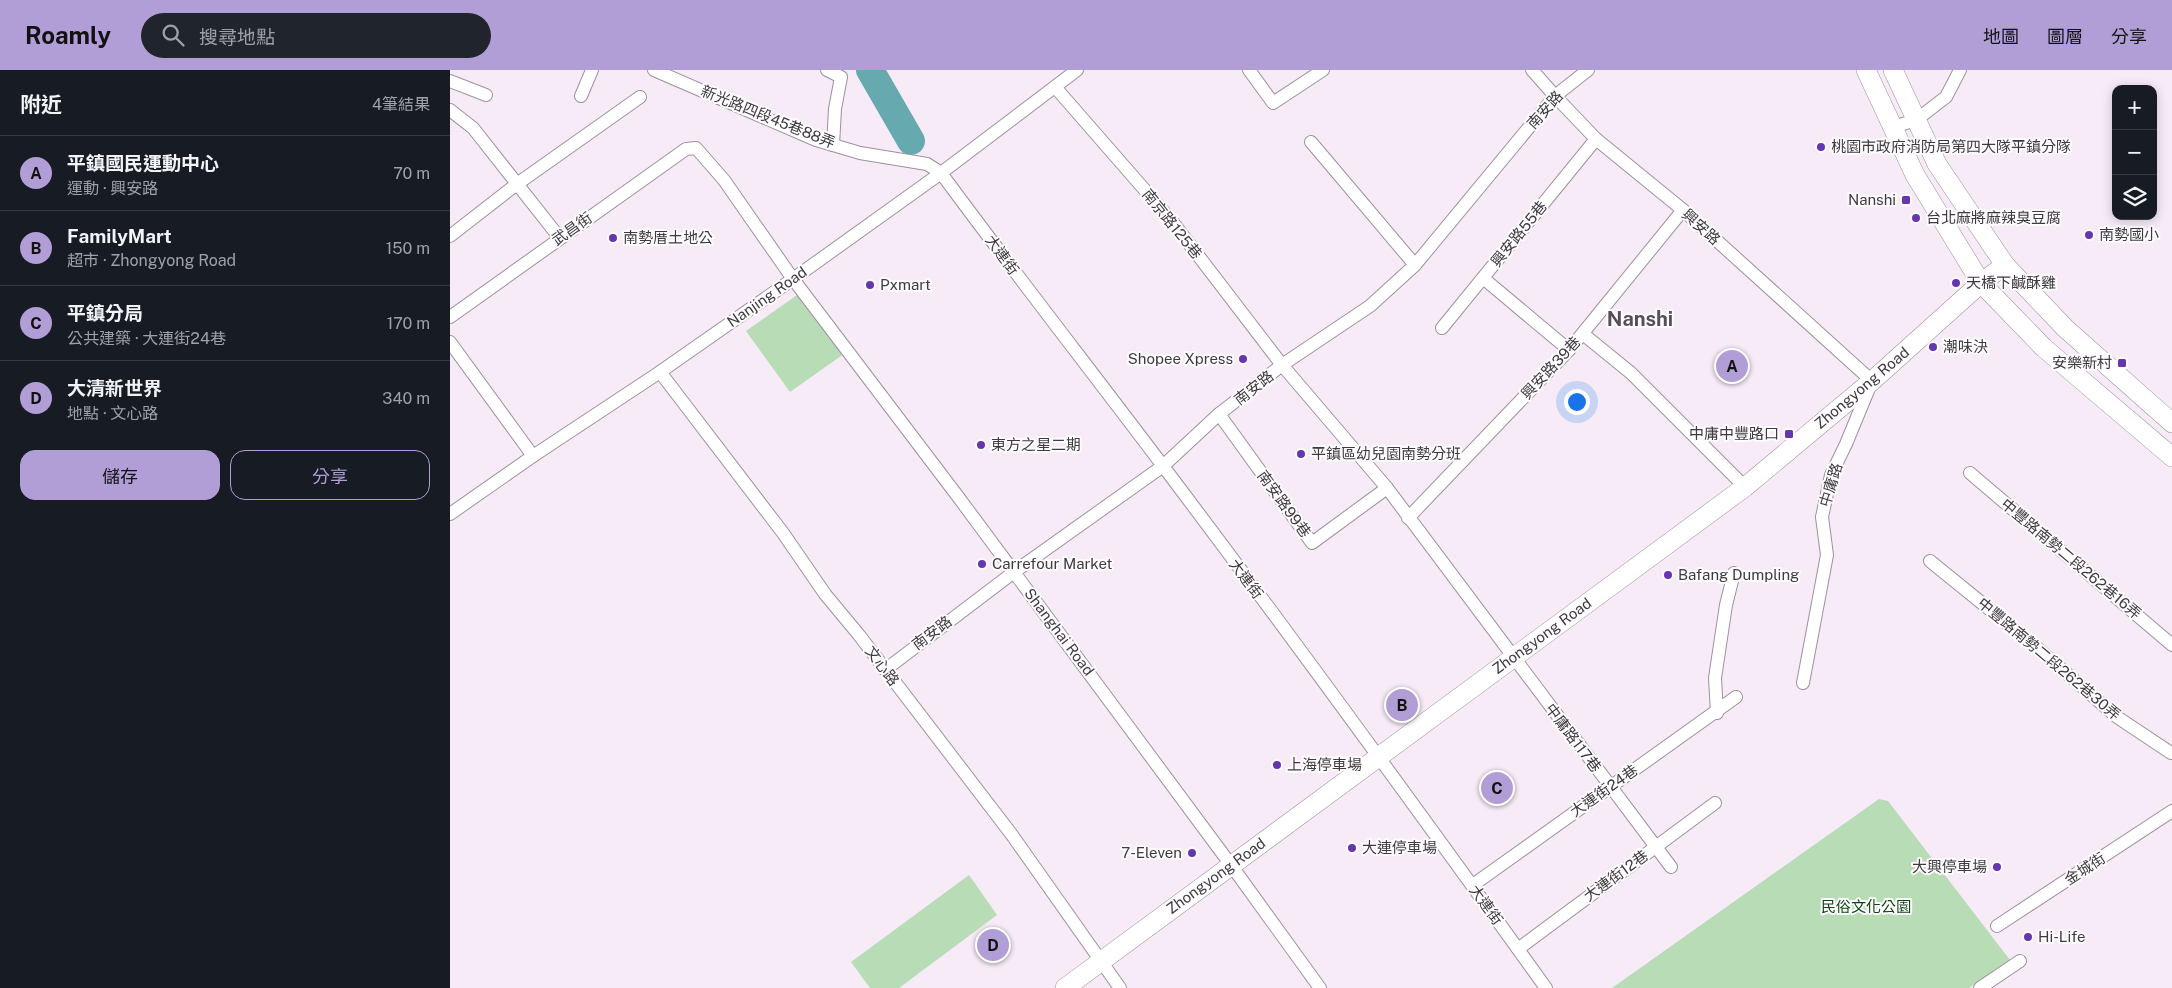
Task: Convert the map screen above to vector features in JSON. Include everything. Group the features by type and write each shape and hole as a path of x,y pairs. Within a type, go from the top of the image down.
{"street":[{"path":"581,96 592,70"},
{"name":"新光路四段45巷88弄","path":"654,70 816,140 860,153 927,164 941,173"},
{"path":"827,70 841,77 835,109 833,145"},
{"name":"Nanjing Road","path":"450,514 533,456 660,372 793,279 941,173 1077,70"},
{"path":"1249,70 1273,103 1323,70"},
{"name":"興安路","path":"1532,70 1554,96 1596,138 1683,210 1872,381"},
{"name":"南安路","path":"884,670 1014,572 1163,466 1219,414 1282,365 1370,306 1415,265 1554,96 1588,70"},
{"path":"1866,70 1915,176 1981,283 2044,348 2172,457"},
{"path":"1893,70 1937,164 2005,265 2065,328 2172,423"},
{"path":"1893,127 1916,120 1946,97 1960,70"},
{"path":"450,81 486,95"},
{"name":"南京路125巷","path":"1055,87 1171,220 1282,365 1387,488 1408,518"},
{"path":"450,236 517,184 640,97"},
{"path":"450,110 473,128 559,238"},
{"name":"興安路55巷","path":"1442,328 1596,138"},
{"path":"1311,142 1415,265"},
{"name":"武昌街","path":"450,317 686,149 696,148"},
{"name":"Shanghai Road","path":"696,148 724,180 793,279 1232,865 1320,988"},
{"name":"大連街","path":"941,173 1038,304 1163,466 1378,756 1546,988"},
{"name":"興安路39巷","path":"1408,518 1569,350 1683,210"},
{"name":"Zhongyong Road","path":"1064,988 1512,657 1746,487 1872,381 1981,283 2005,265"},
{"path":"1483,278 1569,350"},
{"path":"1583,334 1631,373 1746,487"},
{"path":"450,342 533,456"},
{"name":"文心路","path":"660,372 783,534 825,594 859,635 1012,835 1120,988"},
{"name":"中庸路","path":"1803,683 1827,555 1822,517 1831,475 1872,381"},
{"name":"南安路99巷","path":"1219,414 1312,543 1387,488"},
{"name":"中豐路南勢二段262巷16弄","path":"1970,473 2172,645"},
{"name":"中庸路117巷","path":"1408,518 1671,868"},
{"name":"中豐路南勢二段262巷30弄","path":"1930,561 2036,647 2118,717 2171,753"},
{"path":"1716,712 1715,678 1726,605 1734,573"},
{"name":"大連街24巷","path":"1473,886 1609,786 1736,697"},
{"name":"大連街12巷","path":"1518,949 1714,803"},
{"name":"金城街","path":"1997,926 2172,811"},
{"path":"1980,988 2020,961"}],"green space":[{"path":"804,290 848,351 790,392 746,331"},
{"name":"民俗文化公園","path":"1879,799 1888,801 2010,960 1969,988 1612,988"},
{"path":"969,875 997,915 899,988 870,988 851,962"}],"waterway":[{"path":"870,70 911,141"}],"place":[{"name":"桃園市政府消防局第四大隊平鎮分隊","path":"1821,147"},
{"name":"Nanshi","path":"1906,200"},
{"name":"台北麻將麻辣臭豆腐","path":"1916,218"},
{"name":"南勢國小","path":"2089,235"},
{"name":"南勢厝土地公","path":"613,238"},
{"name":"天橋下鹹酥雞","path":"1956,283"},
{"name":"Pxmart","path":"870,285"},
{"name":"潮味決","path":"1933,347"},
{"name":"Shopee Xpress","path":"1243,359"},
{"name":"安樂新村","path":"2122,363"},
{"name":"平鎮國民運動中心","path":"1732,366"},
{"name":"中庸中豐路口","path":"1789,434"},
{"name":"東方之星二期","path":"981,445"},
{"name":"平鎮區幼兒園南勢分班","path":"1301,454"},
{"name":"Carrefour Market","path":"982,564"},
{"name":"Bafang Dumpling","path":"1668,575"},
{"name":"FamilyMart","path":"1402,705"},
{"name":"上海停車場","path":"1277,765"},
{"name":"平鎮分局","path":"1497,788"},
{"name":"大連停車場","path":"1352,848"},
{"name":"7-Eleven","path":"1192,853"},
{"name":"大興停車場","path":"1997,867"},
{"name":"Hi-Life","path":"2028,937"},
{"name":"大清新世界","path":"993,945"}],"district":[{"name":"Nanshi","path":"1640,319"}]}
